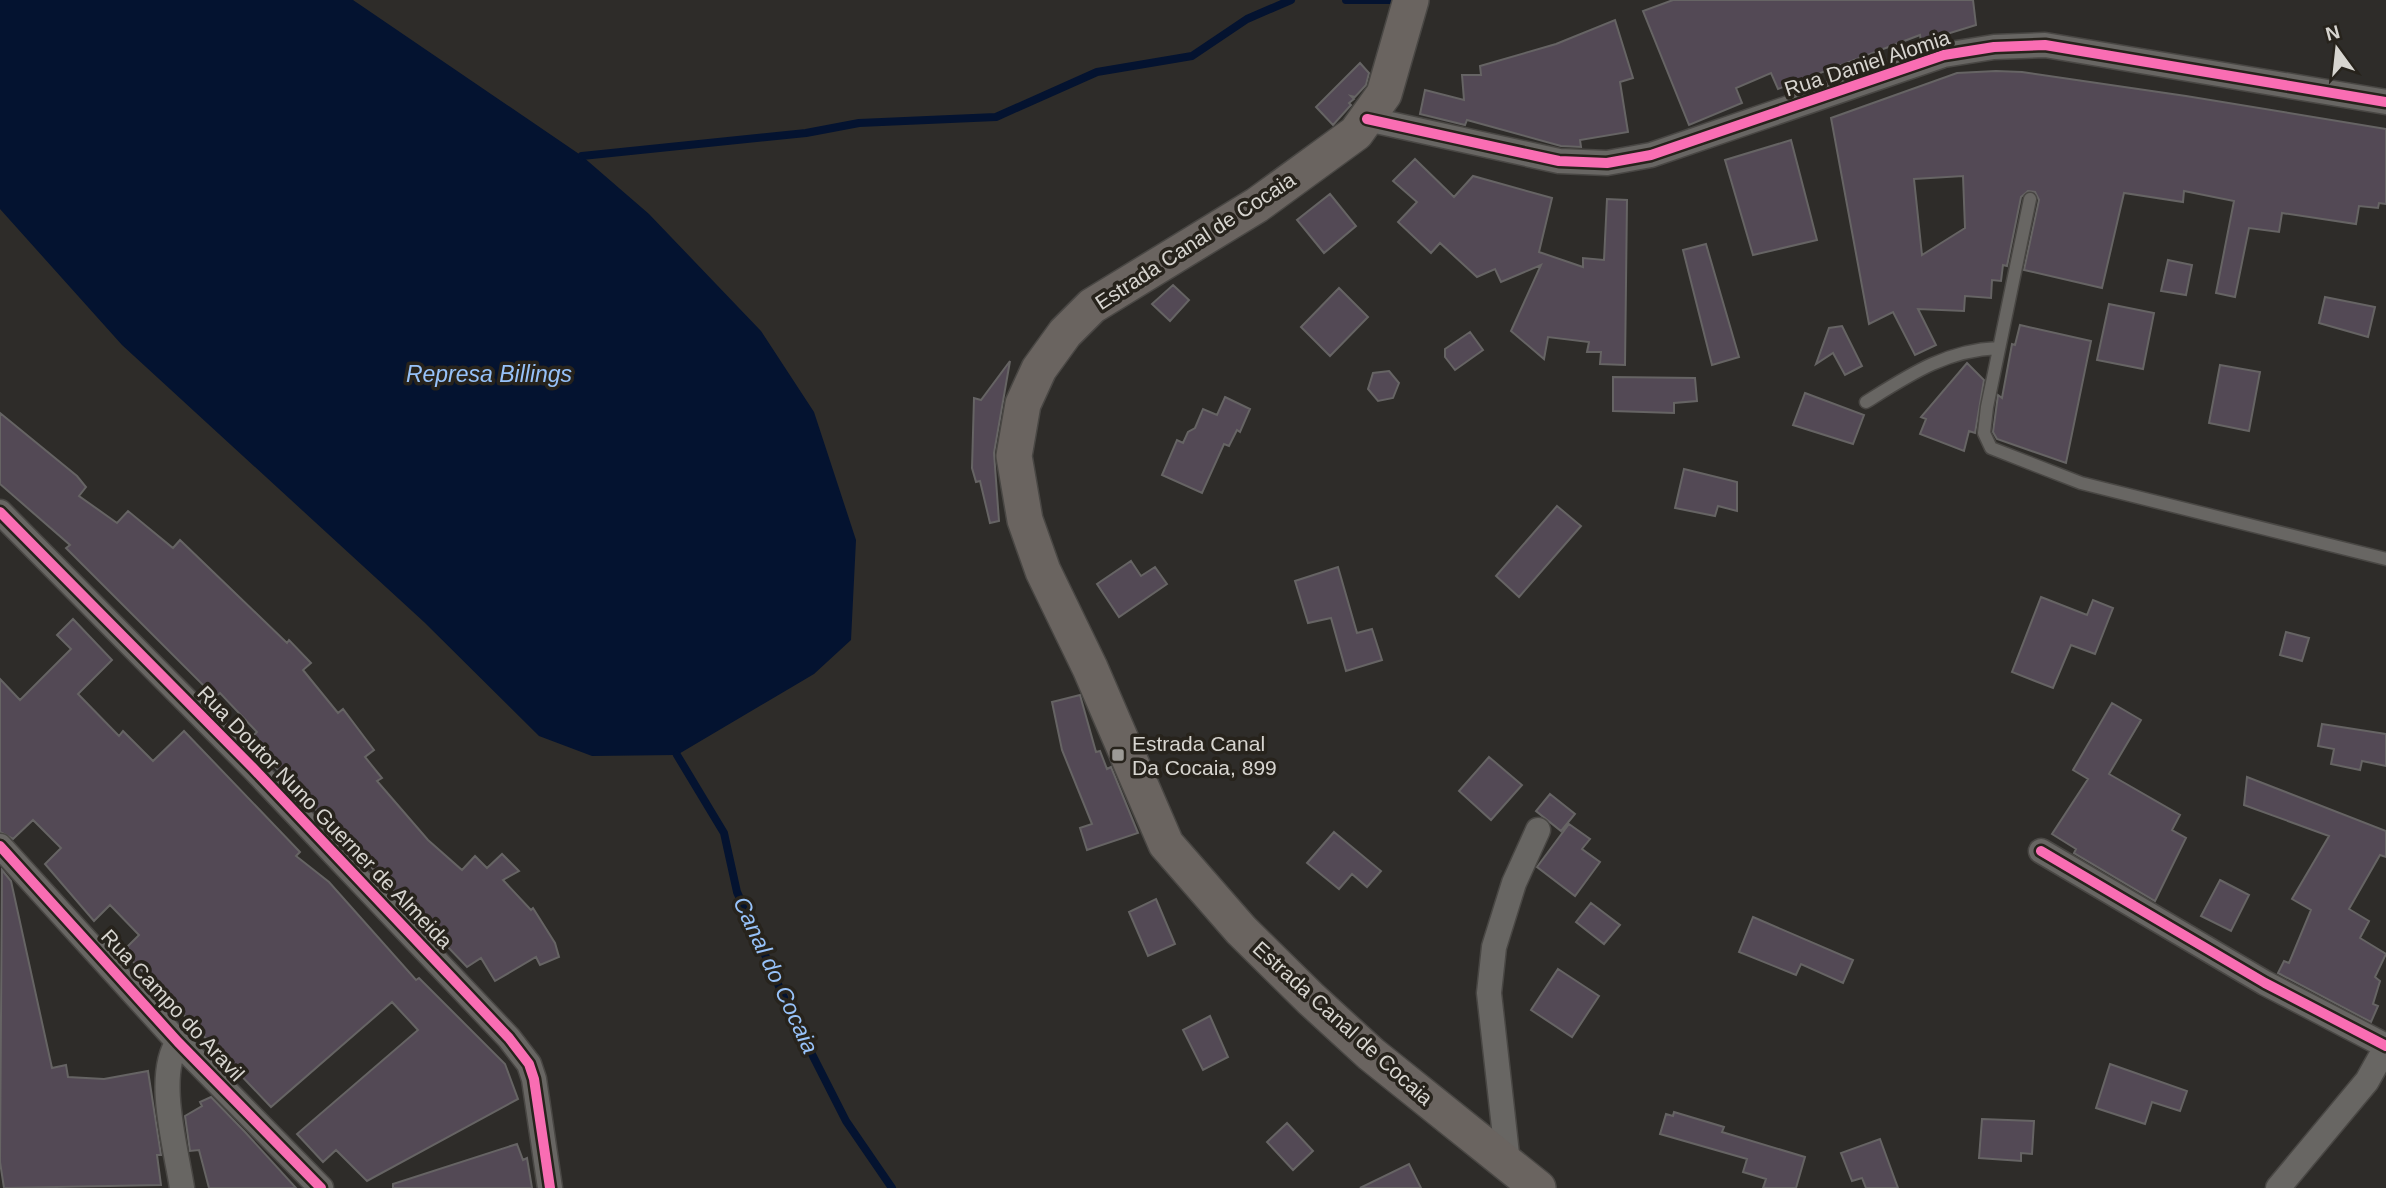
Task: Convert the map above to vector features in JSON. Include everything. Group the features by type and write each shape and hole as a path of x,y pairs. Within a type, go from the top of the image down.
{"main road":[{"name":"Estrada Canal de Cocaia","path":"1411,0 1384,94 1356,133 1257,205 1092,306 1065,333 1039,369 1023,404 1014,456 1025,520 1043,571 1090,668 1166,844 1224,911 1319,1006 1381,1062 1538,1188"}],"street":[{"name":"Rua Daniel Alomia","path":"1367,119 1559,161 1607,163 1651,155 1944,55 1993,47 2045,46 2386,102"},
{"name":"Rua Doutor Nuno Guerner de Almeida","path":"0,512 253,768 509,1038 529,1064 534,1079 550,1188"},
{"path":"1508,1163 1489,993 1494,947 1514,883 1538,830"},
{"name":"Rua Campo do Aravil","path":"0,846 178,1042 321,1188"},
{"path":"2041,851 2264,983 2386,1046 2367,1081 2278,1188"},
{"path":"178,1042 169,1059 168,1086 181,1188"}],"lane":[{"path":"2030,199 1983,433 1991,449 2081,484 2386,559"},
{"path":"1866,402 1929,364 1958,352 1998,348"}],"water":[{"name":"Represa Billings","path":"0,0 353,0 582,156 649,214 761,331 814,412 856,540 851,640 814,674 677,755 592,756 539,736 424,622 122,345 0,209"}],"building":[{"path":"1673,0 1973,0 1976,25 1921,42 1920,35 1778,89 1771,73 1736,88 1742,103 1689,125 1643,11"},
{"path":"1615,20 1633,78 1620,82 1628,132 1580,140 1581,147 1561,146 1467,120 1465,125 1420,114 1425,90 1464,100 1462,75 1481,75 1480,66 1556,44"},
{"path":"1360,63 1369,73 1366,85 1355,97 1351,96 1354,99 1349,103 1351,105 1333,125 1316,107"},
{"path":"2022,72 2386,129 2386,204 2379,203 2378,208 2359,206 2356,224 2282,213 2279,232 2249,228 2235,297 2216,293 2234,201 2184,191 2183,202 2124,193 2102,288 2024,270 2039,200 2035,192 2028,191 2021,197 2007,266 2003,265 2001,281 1992,280 1991,298 1965,296 1964,311 1918,309 1936,345 1915,355 1893,312 1869,324 1831,118 1957,73","holes":["1963,176 1965,228 1922,255 1914,179"]},
{"path":"1791,140 1817,240 1753,255 1725,160"},
{"path":"1415,159 1454,197 1473,176 1552,198 1539,252 1583,267 1583,258 1604,260 1607,199 1627,200 1625,365 1600,364 1601,352 1587,352 1589,342 1548,337 1544,359 1511,331 1541,265 1501,282 1495,269 1477,277 1440,243 1431,253 1398,222 1417,202 1393,181"},
{"path":"1330,194 1356,226 1324,253 1297,220"},
{"path":"1706,244 1739,357 1712,365 1683,250"},
{"path":"2168,260 2192,265 2186,295 2161,291"},
{"path":"1173,285 1189,300 1170,321 1152,304"},
{"path":"1339,288 1368,317 1330,356 1301,327"},
{"path":"2325,297 2375,307 2368,337 2319,323"},
{"path":"2109,304 2154,313 2143,369 2097,360"},
{"path":"2020,325 2091,341 2066,463 1997,439 1993,432 1998,395 2002,398 2012,344 2015,345"},
{"path":"1842,326 1862,366 1845,375 1833,353 1816,364 1829,328"},
{"path":"1470,332 1483,350 1455,370 1445,357 1445,349"},
{"path":"1010,361 994,453 999,521 990,523 980,481 976,482 972,468 974,398 981,400"},
{"path":"1967,363 1984,380 1975,433 1969,431 1964,451 1920,434 1926,419 1921,417"},
{"path":"2220,365 2260,372 2249,431 2209,423"},
{"path":"1389,371 1399,383 1393,398 1378,401 1368,389 1373,373"},
{"path":"1613,377 1695,378 1697,401 1674,403 1674,413 1613,411"},
{"path":"1805,393 1864,415 1853,444 1793,425"},
{"path":"1225,397 1250,409 1240,432 1237,430 1229,446 1224,444 1202,493 1162,475 1177,440 1183,443 1188,432 1195,428 1203,409 1217,415"},
{"path":"0,413 77,476 86,487 79,496 117,523 128,511 173,548 180,540 287,643 289,640 311,663 303,670 338,713 343,709 374,750 365,757 382,778 377,781 428,840 462,870 475,856 487,868 502,854 519,871 503,880 531,910 533,908 555,943 559,957 540,965 536,957 495,981 481,958 467,967 250,739 257,732 220,693 215,697 66,548 70,545 0,484"},
{"path":"1684,469 1737,482 1737,511 1718,506 1715,516 1675,508"},
{"path":"1557,506 1581,526 1519,597 1496,576"},
{"path":"1131,561 1141,576 1155,567 1167,584 1119,617 1097,584"},
{"path":"1338,567 1357,633 1372,629 1382,660 1346,671 1331,618 1308,623 1295,581"},
{"path":"2041,597 2087,615 2093,600 2113,608 2095,654 2071,645 2053,688 2012,672"},
{"path":"73,619 112,660 78,694 119,736 123,731 153,761 184,731 300,852 296,856 329,882 416,980 419,978 505,1064 518,1099 367,1181 336,1150 323,1162 297,1134 418,1030 392,1002 271,1107 123,951 139,935 110,905 94,921 45,864 61,848 33,820 13,839 0,832 0,679 20,700 71,649 57,635"},
{"path":"2286,632 2309,638 2302,661 2280,655"},
{"path":"1080,695 1096,752 1100,751 1107,769 1111,767 1138,833 1087,850 1080,828 1092,824 1062,750 1052,702"},
{"path":"2112,703 2141,720 2109,774 2180,815 2172,830 2186,838 2155,901 2074,853 2076,849 2052,834 2088,779 2073,770"},
{"path":"2322,724 2386,734 2386,766 2362,761 2360,770 2331,764 2334,749 2318,746"},
{"path":"1489,757 1522,785 1491,820 1459,791"},
{"path":"2247,777 2386,831 2386,857 2380,855 2349,909 2369,921 2360,938 2386,954 2375,977 2380,981 2373,1004 2378,1006 2371,1022 2278,973 2284,961 2289,963 2311,910 2292,899 2329,836 2244,805"},
{"path":"1550,794 1575,814 1561,831 1536,811"},
{"path":"1569,824 1590,839 1582,849 1600,862 1575,896 1537,867"},
{"path":"1334,832 1381,871 1367,887 1352,874 1339,889 1307,863"},
{"path":"2,870 11,881 52,1068 66,1065 68,1077 104,1079 148,1071 161,1155 157,1155 161,1185 4,1188 0,1162"},
{"path":"2220,880 2249,895 2231,931 2201,916"},
{"path":"1156,899 1175,944 1148,956 1129,912"},
{"path":"1591,903 1620,925 1604,944 1576,922"},
{"path":"1753,917 1853,960 1843,983 1801,964 1796,975 1739,952"},
{"path":"1558,969 1599,996 1572,1037 1531,1010"},
{"path":"1210,1016 1228,1057 1203,1070 1183,1030"},
{"path":"2110,1064 2187,1091 2180,1111 2152,1102 2145,1124 2096,1108"},
{"path":"211,1097 296,1188 209,1188 199,1150 190,1151 185,1116 202,1106 200,1102"},
{"path":"1674,1112 1724,1127 1722,1132 1805,1157 1796,1188 1763,1188 1766,1179 1743,1172 1747,1159 1660,1134 1666,1114 1673,1116"},
{"path":"1982,1119 2034,1121 2032,1154 2021,1153 2021,1161 1979,1158"},
{"path":"1287,1123 1313,1151 1293,1170 1267,1142"},
{"path":"1880,1139 1898,1188 1866,1188 1862,1178 1852,1181 1841,1153"},
{"path":"517,1144 523,1160 527,1158 532,1188 393,1188 393,1184"},
{"path":"1409,1164 1421,1188 1360,1188"}],"waterway":[{"path":"582,156 806,133 859,123 996,117 1097,72 1192,56 1247,19 1291,0"},
{"path":"1346,0 1394,0"},
{"name":"Canal do Cocaia","path":"677,755 724,833 737,892 790,1011 846,1121 892,1188"}],"cycle path":[{"path":"1367,119 1559,161 1607,163 1651,155 1944,55 1994,47 2045,45 2386,102"},
{"path":"0,512 253,768 509,1038 529,1064 534,1079 550,1188"},
{"path":"0,846 178,1042 321,1188"},
{"path":"2041,851 2265,983 2386,1046"}],"place":[{"name":"Estrada Canal Da Cocaia, 899","path":"1118,755"}]}
